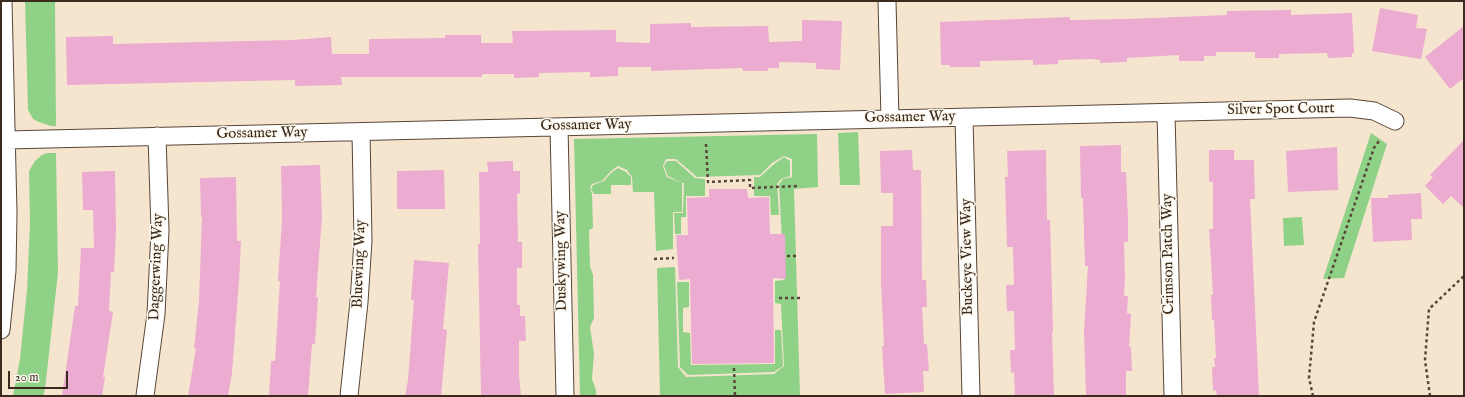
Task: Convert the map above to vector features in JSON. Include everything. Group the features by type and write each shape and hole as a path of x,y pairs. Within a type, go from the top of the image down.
{"street":[{"path":"1,330 7,271 8,213 4,1"},
{"path":"887,1 890,119"},
{"name":"Silver Spot Court","path":"1166,112 1350,108 1374,111 1395,121"},
{"name":"Gossamer Way","path":"7,140 1166,112"},
{"name":"Crimson Patch Way","path":"1166,112 1173,396"},
{"name":"Buckeye View Way","path":"964,117 971,396"},
{"name":"Duskywing Way","path":"559,127 565,396"},
{"name":"Bluewing Way","path":"349,396 359,302 363,241 361,132"},
{"name":"Daggerwing Way","path":"145,396 155,322 160,230 157,136"}],"path":[{"path":"1313,396 1309,378 1314,322 1374,148 1379,141"},
{"path":"706,144 708,182 750,180 750,188 797,186"},
{"path":"787,256 799,256"},
{"path":"654,259 674,258"},
{"path":"1430,396 1425,360 1429,309 1464,276"},
{"path":"778,298 800,298"},
{"path":"734,368 734,396"}],"green space":[{"path":"25,1 55,1 56,126 51,126 33,119 28,110"},
{"path":"858,132 860,185 840,185 838,133"},
{"path":"1371,133 1387,144 1344,278 1323,279"},
{"path":"817,134 818,187 794,189 800,396 660,396 657,268 675,267 678,367 686,377 774,374 784,366 781,304 775,303 775,281 784,280 779,184 783,179 792,177 792,159 784,156 772,163 760,175 697,177 676,159 666,159 663,166 667,177 682,183 682,212 673,212 673,249 656,251 654,192 633,192 632,177 627,170 618,166 602,181 592,184 590,188 592,194 593,228 589,230 590,266 593,275 594,318 590,327 594,354 592,379 596,390 596,396 580,396 574,139"},
{"path":"47,153 56,153 58,273 45,389 43,396 13,396 20,359 27,290 30,224 29,171 35,161"},
{"path":"784,157 790,161 790,176 781,179 777,184 779,215 771,215 770,196 754,196 754,177 760,177"},
{"path":"667,161 676,161 695,178 705,179 705,196 686,196 686,217 681,217 681,234 675,234 674,213 683,213 684,183 668,176 664,166"},
{"path":"618,168 626,172 631,177 631,185 611,185 611,194 594,194 591,189 593,185 604,181"},
{"path":"1302,217 1304,245 1284,246 1283,218"},
{"path":"677,282 689,282 689,307 683,308 683,332 690,333 691,365 775,364 775,330 781,330 783,366 774,372 688,375 680,367"}],"building":[{"path":"1380,8 1418,15 1416,28 1427,29 1421,59 1372,51"},
{"path":"1291,10 1291,15 1352,13 1354,53 1352,53 1352,57 1328,58 1327,53 1279,54 1279,58 1255,58 1255,52 1216,52 1216,56 1204,56 1204,61 1179,61 1179,55 1127,58 1127,62 1100,63 1100,60 1091,59 1058,60 1058,64 1033,65 1033,60 980,61 980,67 950,67 950,65 941,65 940,22 1070,17 1070,20 1127,19 1227,15 1227,11"},
{"path":"802,20 842,21 840,70 816,69 816,63 779,62 779,68 768,68 768,71 743,71 742,68 651,71 651,67 618,67 618,76 590,77 590,72 539,73 539,77 514,78 514,74 482,74 482,77 341,77 342,85 295,86 295,80 67,85 66,37 113,36 113,44 293,40 331,37 332,54 369,54 369,39 445,38 445,35 481,35 481,43 513,43 512,31 616,30 616,42 650,43 650,24 691,23 691,27 768,26 769,42 802,41"},
{"path":"1464,26 1464,78 1450,89 1425,57"},
{"path":"1464,140 1464,208 1451,196 1443,204 1425,186 1433,177 1430,175"},
{"path":"1121,145 1121,172 1126,172 1128,218 1128,242 1124,242 1124,296 1128,296 1127,313 1131,314 1129,347 1131,347 1132,371 1126,371 1126,396 1086,396 1084,331 1088,266 1085,266 1080,146"},
{"path":"1337,147 1338,190 1288,192 1286,151"},
{"path":"912,150 913,170 921,170 922,280 926,280 927,307 922,307 924,344 927,344 929,371 923,371 924,392 885,394 882,346 884,346 881,282 881,226 893,226 893,193 881,193 880,151"},
{"path":"1046,150 1047,220 1050,220 1054,396 1015,396 1014,372 1011,373 1010,350 1015,350 1014,311 1007,311 1006,285 1014,285 1013,247 1007,247 1005,177 1008,177 1007,151"},
{"path":"1209,150 1234,150 1234,160 1254,160 1255,199 1250,199 1259,396 1217,396 1216,390 1213,391 1212,367 1215,367 1214,358 1216,358 1214,320 1212,320 1211,295 1213,295 1209,229 1213,229 1213,182 1209,182"},
{"path":"513,161 513,171 520,171 520,193 517,194 518,242 522,242 522,268 517,268 517,305 520,305 520,316 525,316 526,341 519,341 519,375 521,396 481,396 478,244 480,244 479,172 488,172 487,162"},
{"path":"320,165 322,216 316,297 318,297 315,344 312,344 308,396 269,396 271,361 275,361 280,281 278,281 282,219 281,166"},
{"path":"444,170 445,209 397,209 397,171"},
{"path":"115,171 116,231 114,272 111,272 109,311 113,312 103,377 105,377 102,396 62,396 75,306 78,306 81,248 94,248 93,210 83,210 82,172"},
{"path":"236,177 237,241 241,241 232,373 228,396 188,396 196,348 194,348 199,301 202,217 200,178"},
{"path":"709,189 747,189 748,198 769,197 770,234 785,234 786,279 773,278 774,363 692,364 690,279 679,280 676,235 688,235 687,198 709,197"},
{"path":"1421,193 1422,219 1411,219 1412,240 1373,242 1371,198 1388,198 1388,195"},
{"path":"414,260 449,263 443,329 447,330 441,396 405,396 408,380 414,300 411,300"}]}
